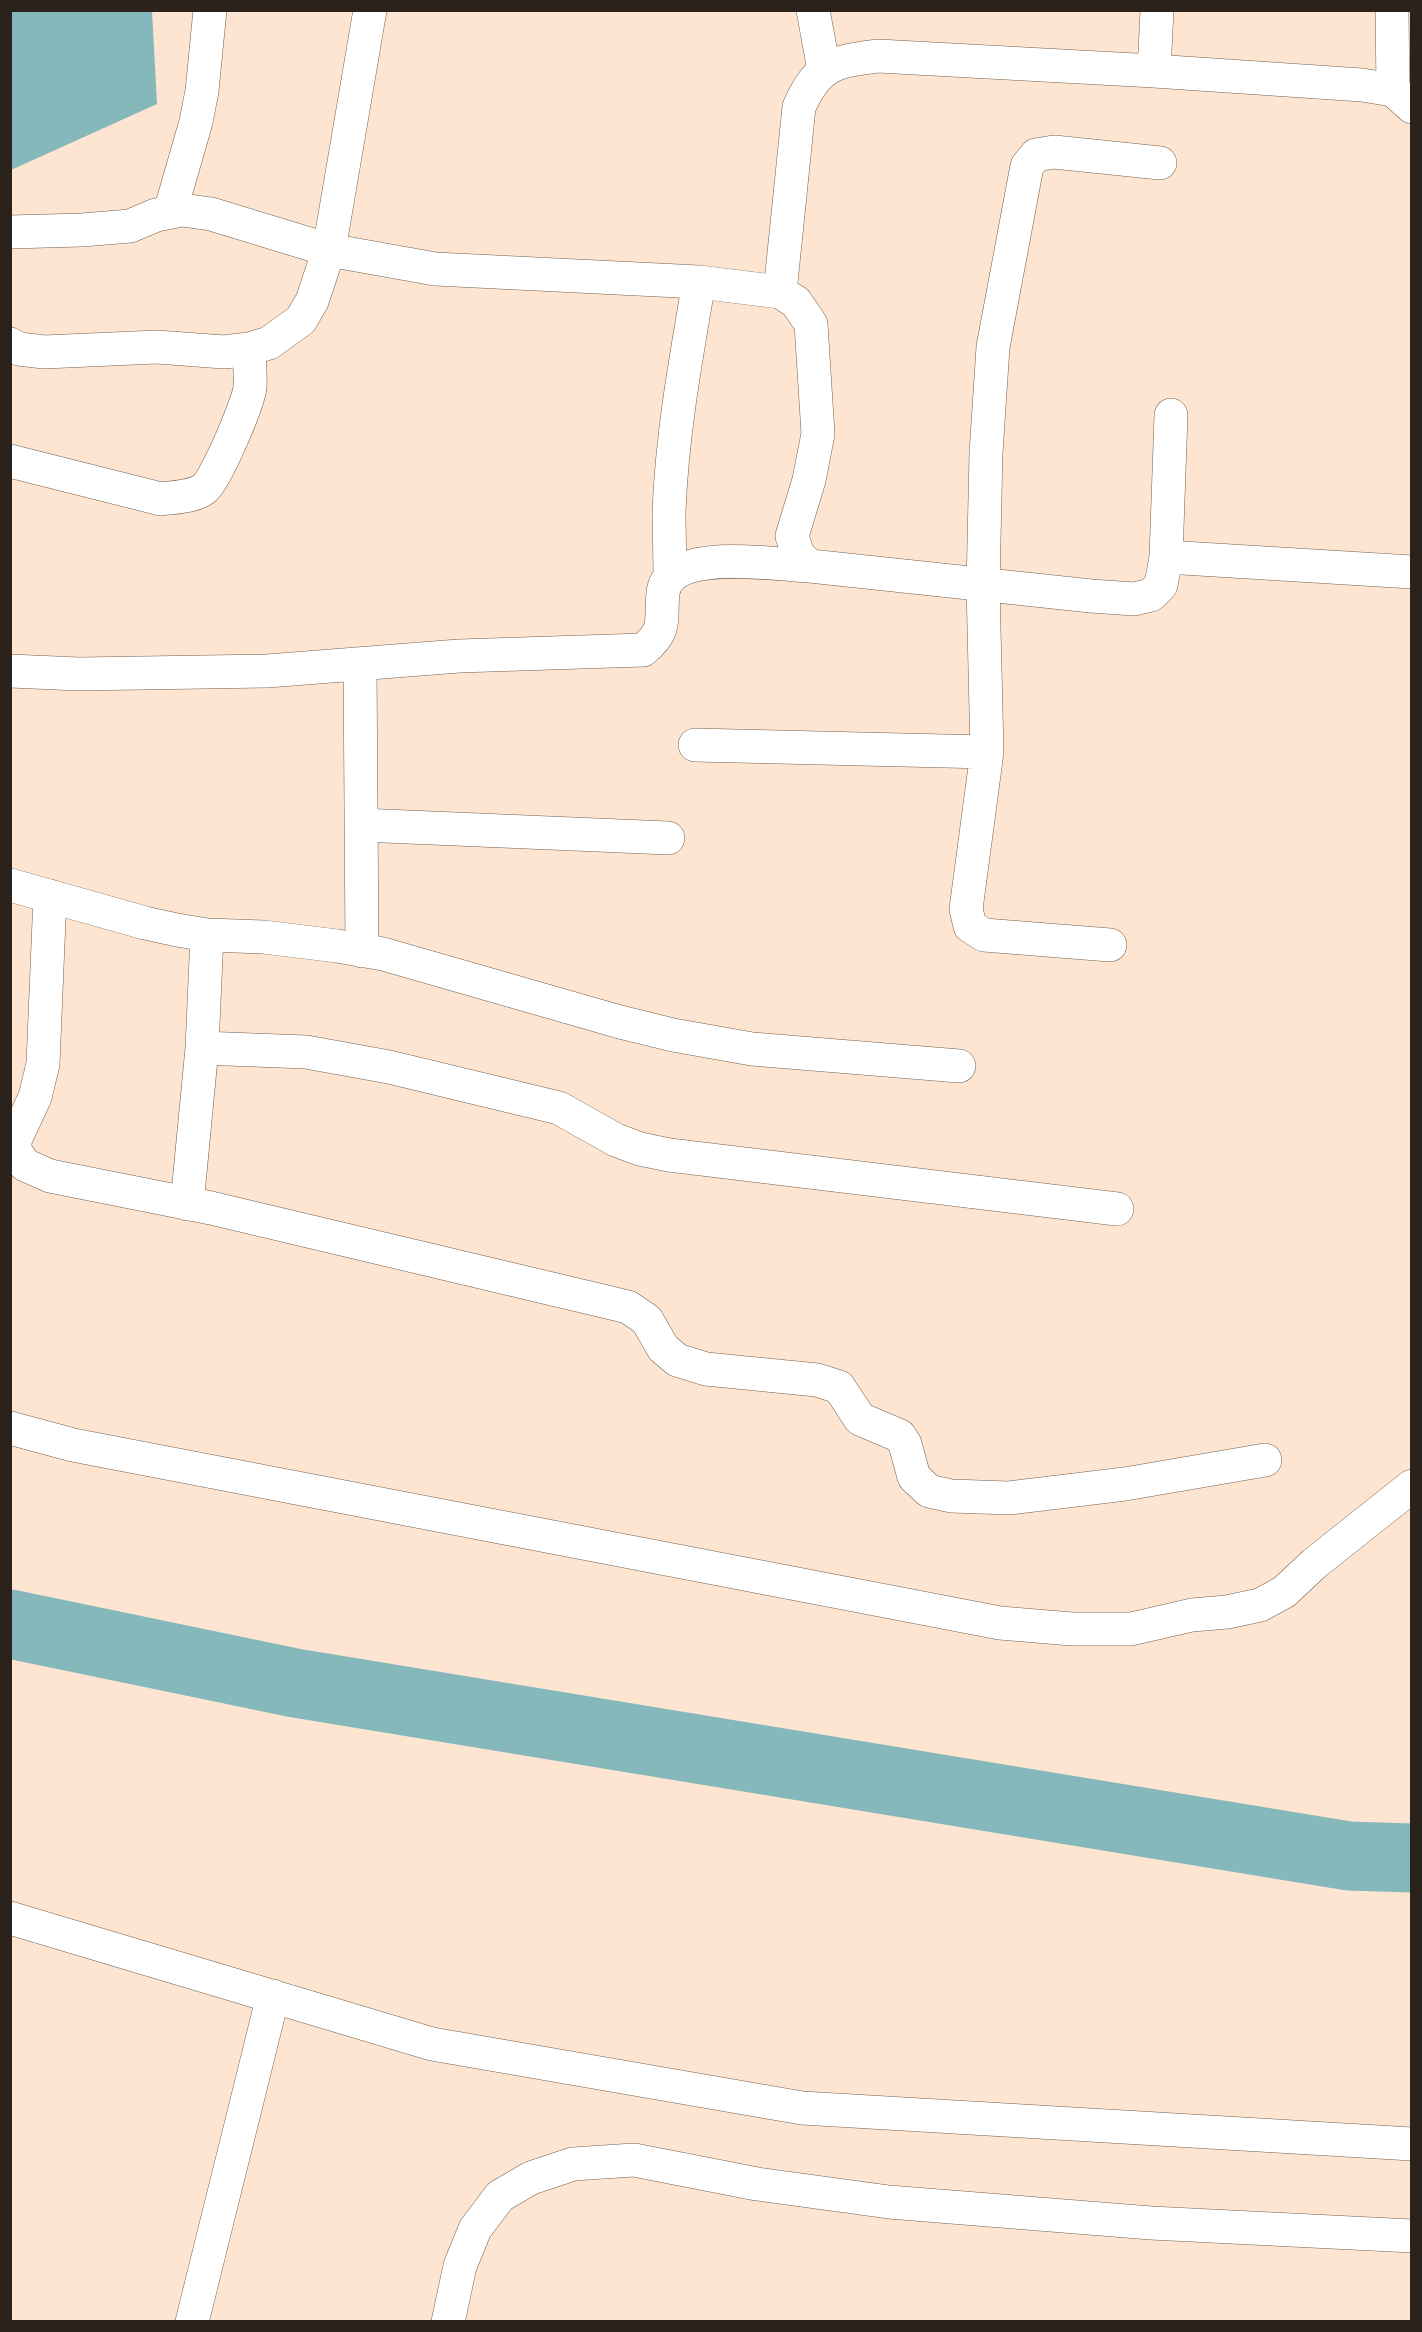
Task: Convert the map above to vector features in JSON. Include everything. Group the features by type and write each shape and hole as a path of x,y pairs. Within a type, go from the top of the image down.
{"street":[{"path":"170,212 196,122 202,91 210,10"},
{"path":"10,344 19,349 44,352 157,348 224,352 249,349 269,343 301,321 312,301 329,250 370,10"},
{"path":"813,10 824,70"},
{"path":"1154,71 1156,10"},
{"path":"780,292 799,107 809,85 824,70 843,61 878,56 1362,85 1402,99 1392,10"},
{"path":"1110,945 984,935 970,926 966,909 987,752 983,586 986,453 993,347 1027,166 1036,155 1054,152 1160,163"},
{"path":"10,232 130,226 156,215 182,210 211,214 329,250 435,269 699,282 780,292 796,302 811,324 818,434 809,480 792,536 798,555 810,566"},
{"path":"10,671 79,675 267,671 459,656 643,650 661,629 663,590 670,576 669,511 672,478 682,383 699,282"},
{"path":"10,461 161,499 183,496 205,488 216,472 250,388 249,349"},
{"path":"670,576 686,566 710,561 810,566 983,586 1134,599 1151,596 1161,585 1166,557 1171,416"},
{"path":"1166,557 1412,572"},
{"path":"360,664 362,951"},
{"path":"695,745 987,752"},
{"path":"361,825 668,837"},
{"path":"10,885 145,923 207,935 264,937 383,954 620,1023 673,1035 752,1049 958,1066"},
{"path":"50,896 43,1064 35,1096 15,1140 15,1152 25,1165 50,1176 187,1204 628,1307 647,1320 663,1348 677,1360 706,1369 817,1380 839,1387 860,1419 900,1436 905,1444 914,1477 929,1491 951,1496 1009,1498 1125,1484 1265,1460"},
{"path":"187,1204 202,1048 207,935"},
{"path":"202,1048 306,1052 389,1067 559,1108 616,1140 640,1149 669,1155 1117,1209"},
{"path":"10,1428 73,1445 1000,1623 1072,1629 1131,1629 1260,1605 1284,1592 1315,1563 1412,1486"},
{"path":"10,1918 432,2044 802,2108 1412,2144"},
{"path":"192,2322 273,1996"},
{"path":"448,2322 463,2256 475,2229 500,2196 531,2178 573,2164 634,2160 757,2184 889,2202 1150,2223 1412,2236"}],"water":[{"path":"10,11 152,11 157,104 11,170"}],"waterway":[{"path":"10,1624 295,1683 1349,1856 1412,1858"}]}
